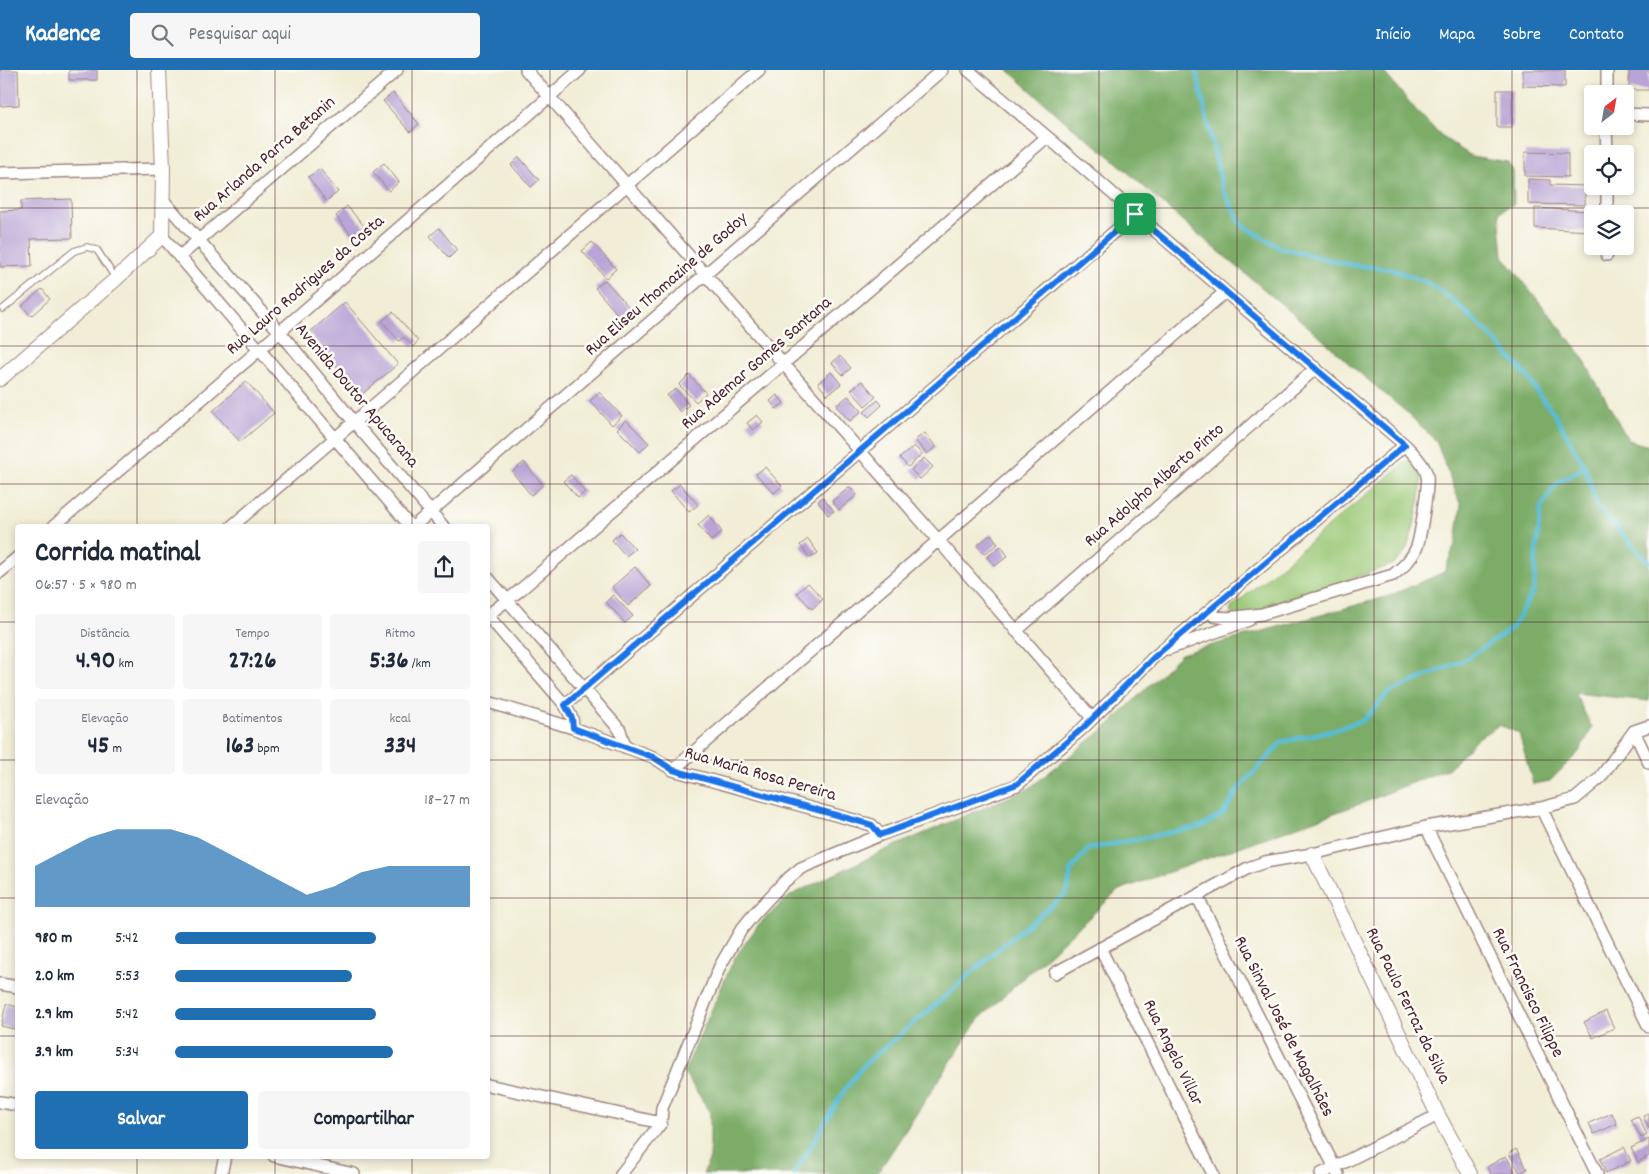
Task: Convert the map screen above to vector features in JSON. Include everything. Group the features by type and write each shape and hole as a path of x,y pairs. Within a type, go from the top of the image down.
{"street":[{"path":"160,70 163,169 162,236 408,524"},
{"name":"Rua Arlanda Parra Betanin","path":"179,257 397,70"},
{"path":"526,70 1092,718"},
{"name":"Rua Lauro Rodrigues da Costa","path":"56,524 580,70"},
{"path":"234,524 759,70"},
{"name":"Rua Eliseu Thomazine de Godoy","path":"416,524 942,70"},
{"path":"968,70 1405,445 1415,454 1427,475 1427,488 1418,547 1407,563 1394,574 1262,614 1237,625 1162,651"},
{"path":"1607,70 1607,85"},
{"name":"Rua Ademar Gomes Santana","path":"490,614 1047,137"},
{"path":"0,172 163,169"},
{"name":"Avenida Doutor Apucarana","path":"162,199 280,332 441,524"},
{"path":"565,705 1135,214"},
{"path":"0,379 116,279 162,236"},
{"path":"673,770 1225,292"},
{"name":"Rua Adolpho Alberto Pinto","path":"1016,631 1316,368"},
{"path":"621,1174 661,1122 662,1108 720,966 741,930 768,898 801,868 880,835 1017,784 1092,718 1162,651 1405,445"},
{"path":"0,572 15,560"},
{"path":"490,580 620,730 626,748"},
{"path":"1215,605 1212,612 1214,616 1222,618 1262,614"},
{"path":"490,618 565,705 572,718 573,728"},
{"name":"Rua Maria Rosa Pereira","path":"490,703 573,728 653,757 673,770 872,825 880,835"},
{"path":"1055,973 1248,868 1265,862 1312,854 1426,828 1541,808 1575,799 1600,778 1634,731 1649,726"},
{"path":"1634,731 1649,763"},
{"path":"1541,808 1649,1027"},
{"name":"Rua Francisco Filippe","path":"1426,828 1597,1174"},
{"name":"Rua Paulo Ferraz da Silva","path":"1312,854 1438,1115 1470,1174"},
{"name":"Rua Sinval José de Magalhães","path":"1197,896 1336,1171"},
{"name":"Rua Angelo Villar","path":"1100,948 1213,1174"},
{"path":"0,984 15,986"},
{"path":"490,1085 661,1122"},
{"path":"0,1102 15,1104"},
{"path":"1321,1174 1336,1171 1438,1115"},
{"path":"221,1174 224,1159"},
{"path":"287,1159 354,1174"}],"lane":[{"path":"3,310 74,251 87,247 96,250 116,279"}],"green space":[{"path":"1008,70 1382,70 1441,136 1471,156 1508,162 1513,171 1514,204 1499,212 1503,256 1580,353 1628,440 1649,446 1649,701 1575,693 1592,728 1579,752 1550,781 1533,784 1519,733 1499,725 1478,738 1449,768 1365,802 1119,890 978,1020 877,1174 703,1174 710,1158 710,1112 684,1072 734,959 759,924 791,895 885,850 1028,789 1109,725 1181,654 1389,596 1444,572 1456,542 1461,506 1436,441 1404,410 1310,328 1172,212 1112,158 1065,121"},
{"path":"1409,459 1420,476 1421,485 1417,514 1409,542 1406,551 1398,560 1391,565 1238,618 1230,612 1232,607"}],"building":[{"path":"0,70 18,70 19,105 0,106"},
{"path":"69,70 97,70 97,80 69,80"},
{"path":"1523,70 1565,70 1565,87 1523,86"},
{"path":"1629,70 1649,70 1649,90 1634,90 1634,85 1629,85"},
{"path":"1497,90 1512,90 1512,127 1497,127"},
{"path":"393,93 419,124 410,132 383,101"},
{"path":"1525,152 1568,153 1568,177 1525,176"},
{"path":"519,157 539,180 531,187 511,165"},
{"path":"384,163 399,182 389,191 373,172"},
{"path":"320,169 338,192 326,201 308,177"},
{"path":"1528,179 1550,180 1550,185 1584,186 1585,205 1528,204"},
{"path":"71,199 72,238 31,239 32,266 0,267 0,211 21,210 21,201"},
{"path":"347,206 364,226 352,236 336,216"},
{"path":"1535,208 1584,211 1584,231 1535,228"},
{"path":"439,228 457,250 449,258 430,236"},
{"path":"592,242 616,269 606,278 582,251"},
{"path":"605,280 636,315 626,324 595,288"},
{"path":"42,289 50,299 31,316 22,306"},
{"path":"345,302 398,364 361,395 309,333"},
{"path":"393,312 418,341 413,347 404,337 399,341 382,321"},
{"path":"840,356 851,368 843,375 832,363"},
{"path":"831,372 841,384 827,395 818,383"},
{"path":"689,375 706,393 696,402 679,385"},
{"path":"246,381 274,413 240,442 213,411"},
{"path":"862,381 876,397 865,406 851,390"},
{"path":"676,389 689,405 680,412 667,395"},
{"path":"599,392 622,416 612,425 590,401"},
{"path":"777,395 784,403 776,409 770,401"},
{"path":"848,396 862,411 850,421 836,406"},
{"path":"878,400 882,405 869,417 864,412"},
{"path":"757,415 763,422 753,430 747,423"},
{"path":"626,420 649,443 640,452 617,429"},
{"path":"925,433 936,447 927,454 915,440"},
{"path":"914,446 922,454 908,467 900,458"},
{"path":"924,458 933,467 920,479 911,470"},
{"path":"524,462 543,485 531,495 512,472"},
{"path":"765,467 782,486 774,493 756,474"},
{"path":"571,475 585,492 578,498 563,481"},
{"path":"680,484 698,505 689,512 671,491"},
{"path":"850,487 857,495 839,510 832,501"},
{"path":"823,497 834,511 828,515 818,501"},
{"path":"709,515 722,532 711,541 698,525"},
{"path":"620,533 635,549 626,556 612,540"},
{"path":"991,534 998,544 984,554 977,545"},
{"path":"808,539 818,553 810,558 800,545"},
{"path":"1001,546 1008,556 995,566 987,557"},
{"path":"635,567 651,586 628,606 612,587"},
{"path":"808,583 823,599 812,609 797,593"},
{"path":"613,595 633,616 625,623 606,602"},
{"path":"6,1004 15,1006 15,1029 1,1026"},
{"path":"1606,1011 1614,1028 1593,1038 1584,1022"},
{"path":"1612,1113 1617,1124 1594,1134 1589,1123"},
{"path":"1649,1114 1649,1129 1643,1116"},
{"path":"1638,1116 1647,1135 1641,1138 1631,1119"},
{"path":"1649,1139 1649,1156 1638,1162 1631,1148"},
{"path":"1624,1147 1631,1161 1606,1173 1600,1159"},
{"path":"1516,1149 1527,1169 1520,1173 1509,1153"},
{"path":"1506,1156 1515,1171 1510,1174 1491,1174 1487,1167"}],"waterway":[{"path":"1196,70 1222,187 1241,224 1280,248 1351,265 1391,269 1426,282 1453,300 1489,334 1528,377 1539,395 1554,413 1585,467 1597,506 1649,562"},
{"path":"794,1174 845,1089 865,1064 945,997 997,950 1067,893 1071,870 1088,849 1203,826 1223,814 1239,788 1282,742 1333,730 1364,720 1388,693 1468,658 1512,628 1534,590 1541,507 1557,483 1585,467"}],"route":[{"path":"1135,214 1405,445 1153,658 1083,728 1030,775 1017,784 880,835 872,825 673,770 653,757 573,728 572,718 565,705 1135,214"}]}
